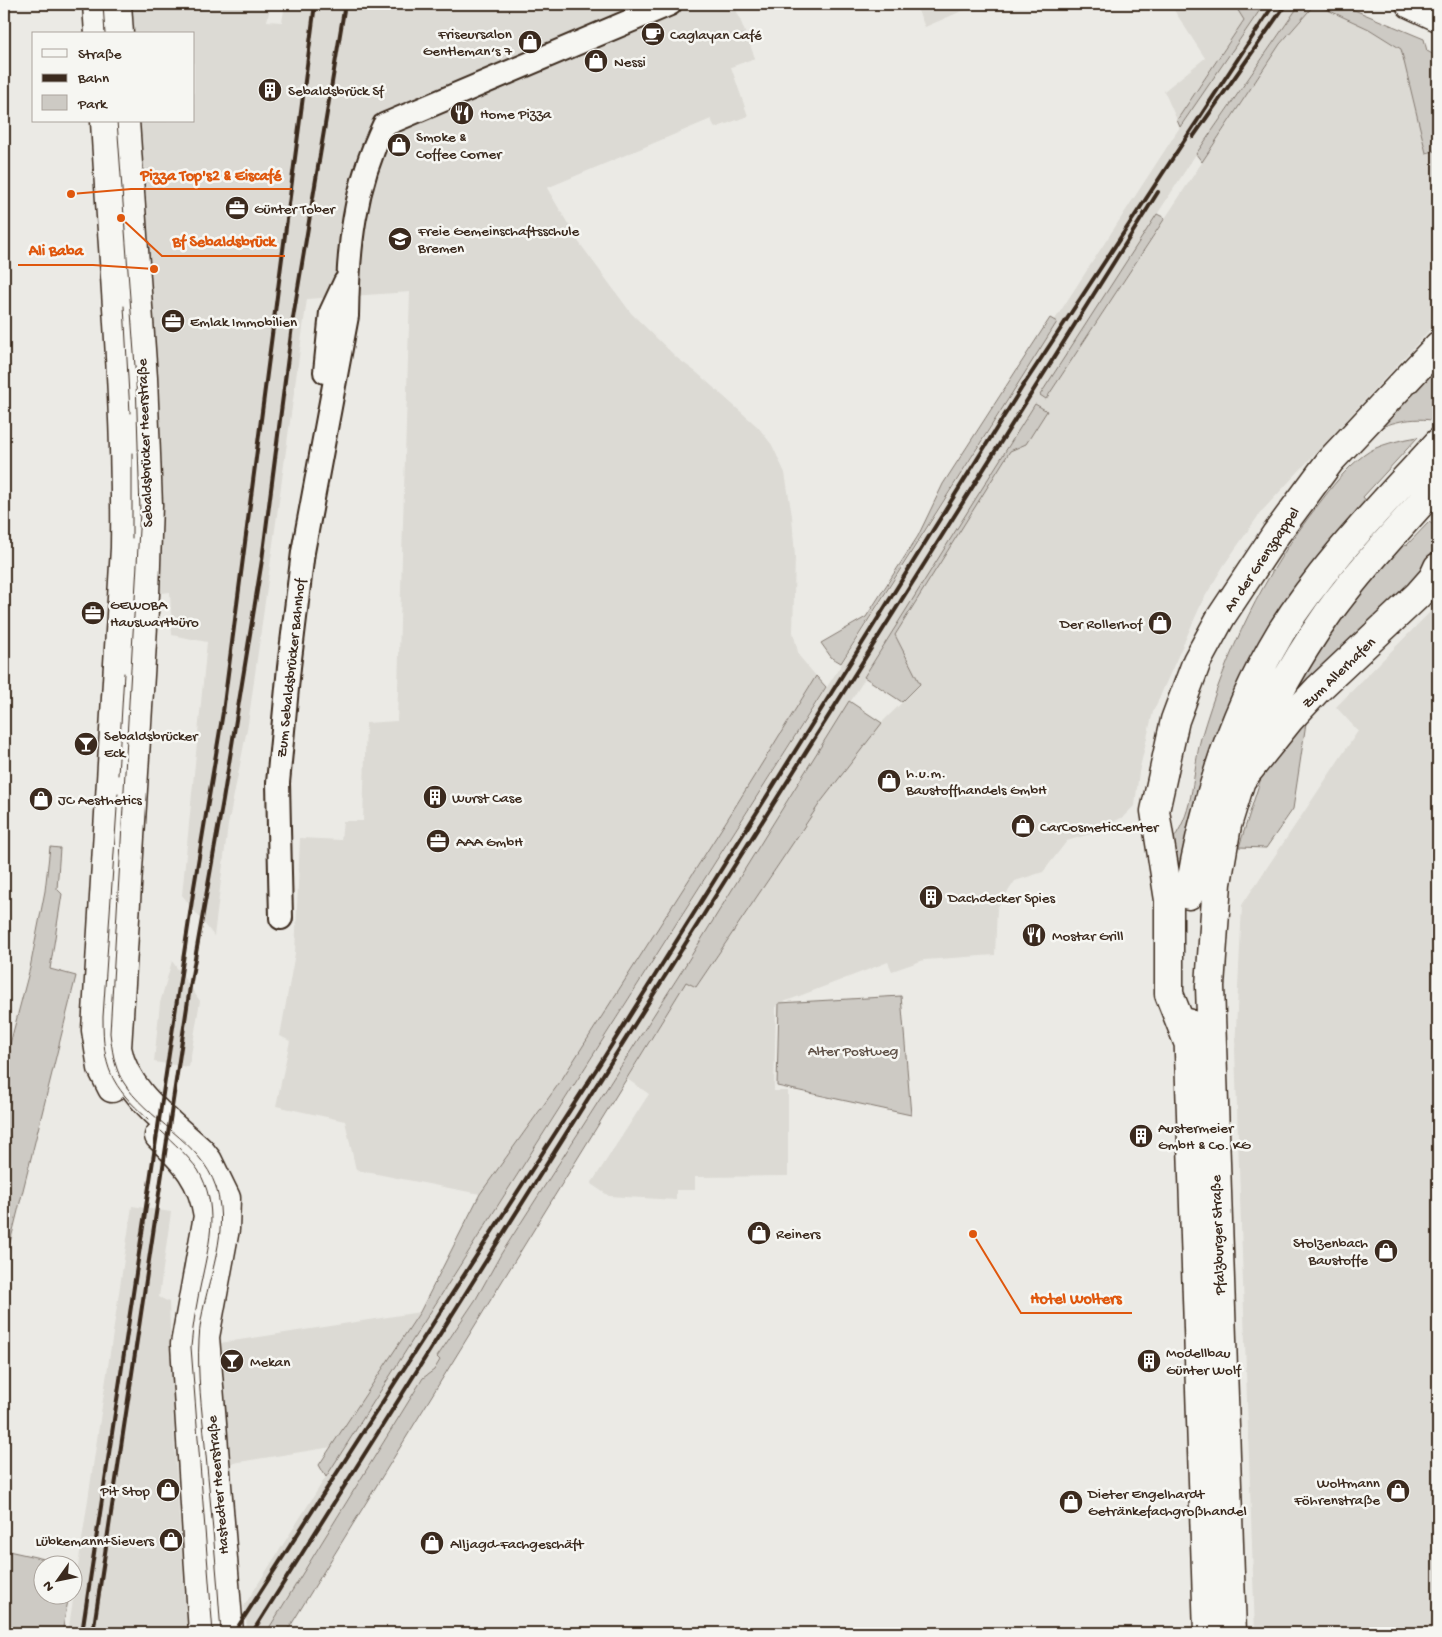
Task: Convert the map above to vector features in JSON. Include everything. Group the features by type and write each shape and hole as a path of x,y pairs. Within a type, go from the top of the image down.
{"main road":[{"path":"97,4 99,32"},
{"path":"117,4 119,32"},
{"path":"1410,4 1438,17"},
{"name":"Sebaldsbrücker Heerstraße","path":"105,122 124,429 126,496 121,764"},
{"name":"Sebaldsbrücker Heerstraße","path":"121,764 144,594 148,505 143,378 125,122"},
{"name":"An der Grenzpappel","path":"1155,811 1175,720 1197,661 1221,617 1276,534 1330,460 1438,346"},
{"name":"Pfalzburger Straße","path":"1208,1633 1186,974 1189,895 1195,858 1217,770 1234,725 1281,632 1337,557 1438,443"},
{"name":"Pfalzburger Straße","path":"1232,1633 1210,986 1217,883 1227,825 1241,780 1264,723 1307,645 1330,611 1438,484"},
{"name":"Zum Allerhafen","path":"1241,780 1289,720 1318,689 1418,595 1433,578 1438,567"},
{"path":"121,764 117,1048 120,1062 132,1086 201,1152 208,1161 226,1198 226,1229 195,1341"},
{"name":"Pfalzburger Straße","path":"1155,811 1169,900 1170,994 1188,1042"},
{"name":"Hastedter Heerstraße","path":"195,1341 204,1633"},
{"name":"Hastedter Heerstraße","path":"195,1341 229,1633"}],"street":[{"name":"Zum Sebaldsbrücker Bahnhof","path":"281,918 278,783 303,552 326,420 325,380 331,312 348,276 358,196 372,150 384,125 670,4"}],"shaded area":[{"path":"130,4 271,4 267,21 282,22 285,4 734,4 755,58 731,67 748,116 715,128 711,119 547,188 578,241 631,313 677,358 696,372 758,427 772,445 785,473 792,516 795,557 793,632 799,656 816,676 727,820 560,1082 480,1194 356,1170 345,1121 276,1106 290,1041 280,1036 295,953 300,838 341,840 343,821 363,821 366,723 397,721 410,292 307,299 248,724 228,825 214,936 182,895 207,642 172,635 170,592 146,595 133,122 195,122 195,32 132,32"},
{"path":"915,4 978,4 925,27"},
{"path":"1170,4 1234,4 1244,20 1177,120 1164,91 1205,58"},
{"path":"1264,4 1300,4 1196,154 1041,395 1046,399 1280,44 1315,4 1369,29 1401,49 1426,153 1438,150 1438,321 1261,512 1224,565 1203,600 1153,712 1139,772 1135,805 1123,817 1090,834 1067,841 1043,872 1015,881 997,908 995,955 924,960 892,971 888,962 776,1005 774,1091 788,1091 788,1176 695,1177 695,1190 676,1190 676,1200 609,1196 591,1184 649,1094 627,1079 686,982 696,987 820,803 872,732 920,685 895,635 1010,450 1026,444 1047,411 1035,404 735,888 501,1254 476,1299 437,1357 440,1360 434,1370 423,1378 266,1633 248,1633 244,1606 938,512 1057,322 1054,321 1204,90"},
{"path":"1438,604 1438,1633 1255,1633 1235,1050 1242,905 1358,731 1336,707"},
{"path":"172,961 200,1001 189,1067 154,1062 160,1003"},
{"path":"132,1206 171,1212 159,1297 169,1302 175,1455 187,1633 68,1633 72,1604 82,1604 82,1554 80,1554"},
{"path":"420,1312 332,1447 227,1464 220,1343"}],"green space":[{"path":"1234,4 1264,4 1180,127 1177,120 1244,20"},
{"path":"1300,4 1315,4 1280,44 1202,162 1196,154"},
{"path":"1315,4 1340,4 1424,39 1427,51 1438,57 1438,150 1426,153 1401,49 1369,29"},
{"path":"1157,214 1165,218 1046,399 1040,395"},
{"path":"1050,318 1057,322 841,663 831,657 821,643 866,617 918,536 943,484"},
{"path":"1438,354 1438,421 1419,419 1401,421 1366,434"},
{"path":"1035,404 1047,411 1026,444 1010,451 895,635 920,684 902,702 864,677"},
{"path":"1418,437 1363,497 1368,503 1298,588 1183,904 1173,839 1180,828 1189,803 1198,751 1211,706 1248,616 1263,587 1298,532 1345,472 1357,460 1376,448"},
{"path":"1429,522 1438,528 1437,549 1426,573 1280,715 1337,619 1402,543 1406,546"},
{"path":"816,676 826,687 326,1477 319,1465 420,1312 480,1194 560,1082 727,820"},
{"path":"849,701 882,723 820,803 696,987 686,982 286,1633 266,1633 423,1378 434,1370 440,1360 437,1357 476,1299 501,1254 678,977"},
{"path":"1304,721 1306,723 1293,809 1266,848 1239,847 1261,778 1278,752"},
{"path":"50,847 60,848 57,889 62,894 50,969 76,976 4,1267 4,1067 30,968 45,891"},
{"name":"Alter Postweg","path":"901,996 911,1115 777,1086 779,1003"},
{"path":"4,1550 32,1556 32,1604 67,1604 62,1633 4,1633"}],"tram line":[{"path":"103,4 105,32"},
{"path":"117,122 136,380 140,512 110,1033 115,1063 122,1080 145,1107 198,1156 216,1187 220,1206 218,1245 201,1321 199,1366 221,1633"},
{"path":"124,306 130,413"},
{"path":"132,453 132,538"},
{"path":"118,775 124,673"},
{"path":"118,793 103,1035 107,1063 111,1074 125,1096 148,1119"},
{"path":"161,1131 198,1170 205,1183 211,1210 210,1237 195,1312 191,1347 213,1633"}],"railway":[{"path":"82,1633 194,887 223,712 315,4"},
{"path":"93,1633 190,987 262,560 293,318 345,4"},
{"path":"234,1633 601,1062 1021,389 1274,4"},
{"path":"1193,137 1286,4"},
{"path":"252,1633 1158,192"}],"place":[{"name":"Caglayan Café","path":"653,34"},
{"name":"Friseursalon Gentleman‘s 7","path":"530,42"},
{"name":"Nessi","path":"596,61"},
{"name":"Sebaldsbrück Sf","path":"270,90"},
{"name":"Home Pizza","path":"462,113"},
{"name":"Smoke & Coffee Corner","path":"399,145"},
{"name":"Pizza Top's2 & Eiscafé","path":"71,194"},
{"name":"Günter Tober","path":"237,208"},
{"name":"Bf Sebaldsbrück","path":"121,218"},
{"name":"Freie Gemeinschaftsschule Bremen","path":"400,239"},
{"name":"Ali Baba","path":"154,269"},
{"name":"Emlak Immobilien","path":"173,321"},
{"name":"GEWOBA Hauswartbüro","path":"93,613"},
{"name":"Der Rollerhof","path":"1160,623"},
{"name":"Sebaldsbrücker Eck","path":"86,744"},
{"name":"h.u.m. Baustoffhandels GmbH","path":"889,781"},
{"name":"Wurst Case","path":"435,797"},
{"name":"JC Aesthetics","path":"41,799"},
{"name":"CarCosmeticCenter","path":"1023,826"},
{"name":"AAA GmbH","path":"438,841"},
{"name":"Dachdecker Spies","path":"931,897"},
{"name":"Mostar Grill","path":"1034,935"},
{"name":"Austermeier GmbH & Co. KG","path":"1141,1136"},
{"name":"Reiners","path":"759,1233"},
{"name":"Hotel Wolters","path":"973,1234"},
{"name":"Stolzenbach Baustoffe","path":"1386,1251"},
{"name":"Mekan","path":"232,1361"},
{"name":"Modellbau Günter Wolf","path":"1149,1361"},
{"name":"Pit Stop","path":"168,1490"},
{"name":"Woltmann Föhrenstraße","path":"1398,1491"},
{"name":"Dieter Engelhardt Getränkefachgroßhandel","path":"1071,1502"},
{"name":"Lübkemann+Sievers","path":"171,1540"},
{"name":"Alljagd-Fachgeschäft","path":"432,1543"}]}
